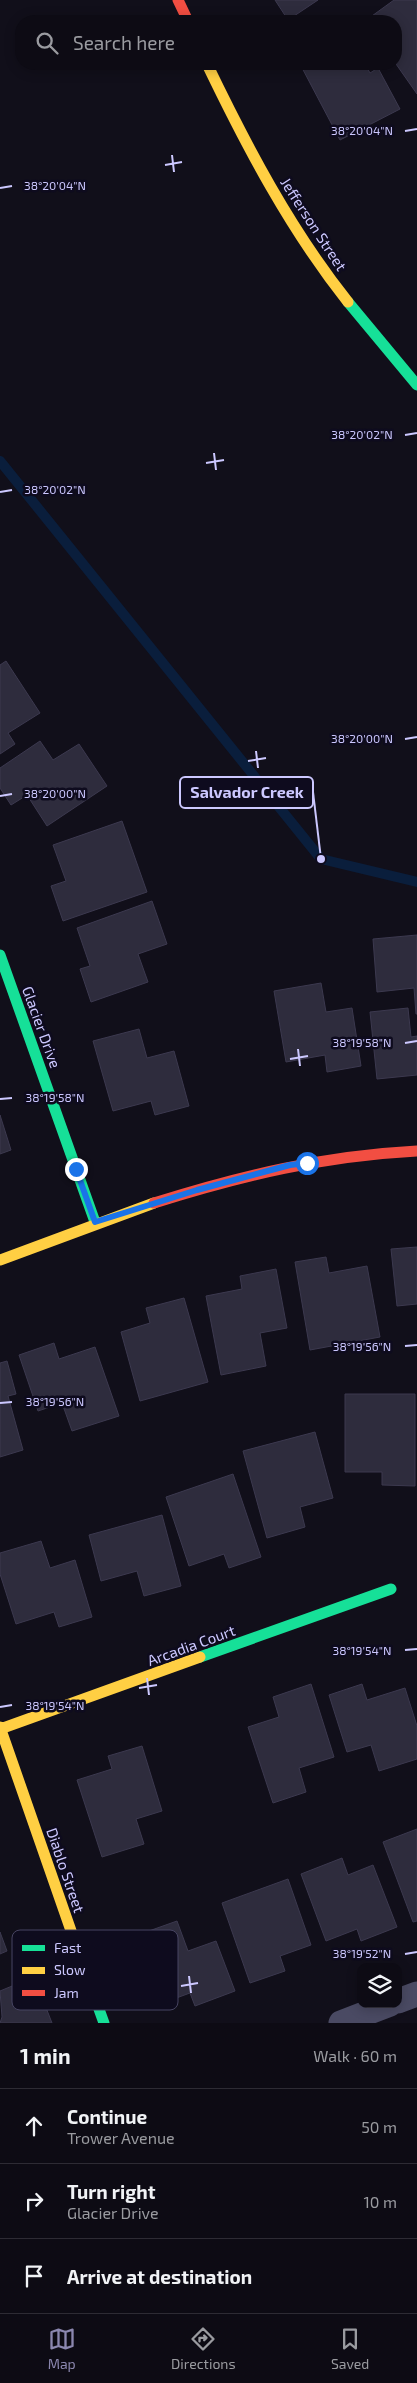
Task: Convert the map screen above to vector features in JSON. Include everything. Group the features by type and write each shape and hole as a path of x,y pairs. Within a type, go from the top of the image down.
{"street":[{"path":"178,0 185,15"},
{"name":"Jefferson Street","path":"211,70 239,132 286,211 335,284 417,385"},
{"name":"Glacier Drive","path":"0,955 95,1222"},
{"path":"0,1260 95,1222 197,1190 290,1165 417,1150"},
{"name":"Arcadia Court","path":"0,1728 392,1589"},
{"name":"Diablo Street","path":"0,1728 71,1930"},
{"path":"402,2000 417,1994"},
{"path":"341,2023 380,2008"},
{"name":"Diablo Street","path":"99,2010 104,2023"}],"building":[{"path":"275,0 318,0 296,15 285,15"},
{"path":"394,0 417,0 417,94 400,70 402,70 402,15 373,15"},
{"path":"303,70 368,70 370,73 379,70 400,109 340,140"},
{"path":"6,661 40,713 8,733 15,744 0,754 0,665"},
{"path":"40,741 53,760 79,744 107,786 47,826 27,795 11,805 0,788 0,768"},
{"path":"122,821 147,892 63,921 51,886 66,881 53,845"},
{"path":"152,901 167,944 138,954 148,982 91,1002 80,969 90,966 77,928"},
{"path":"417,935 416,1014 414,988 377,992 373,939"},
{"path":"321,983 326,1012 352,1008 361,1066 327,1072 325,1055 286,1062 274,991"},
{"path":"408,1008 411,1037 417,1036 417,1075 377,1079 370,1012"},
{"path":"139,1029 147,1058 174,1051 189,1106 155,1115 151,1101 113,1111 93,1041"},
{"path":"0,1115 11,1150 0,1154"},
{"path":"417,1247 417,1304 397,1306 391,1249"},
{"path":"326,1257 329,1273 367,1266 380,1337 310,1350 295,1262"},
{"path":"276,1269 287,1328 260,1333 266,1366 221,1375 206,1296 242,1289 240,1276"},
{"path":"184,1298 208,1382 140,1401 121,1332 150,1323 146,1308"},
{"path":"54,1343 59,1359 95,1347 119,1416 72,1431 62,1403 38,1411 19,1355"},
{"path":"7,1361 16,1394 8,1396 23,1450 0,1457 0,1363"},
{"path":"345,1394 415,1394 415,1486 382,1485 382,1472 345,1472"},
{"path":"315,1432 333,1498 300,1507 305,1527 267,1538 243,1451"},
{"path":"233,1474 261,1557 229,1568 224,1554 189,1566 166,1497"},
{"path":"162,1515 181,1586 144,1596 137,1571 101,1581 89,1535"},
{"path":"41,1541 50,1568 75,1560 92,1617 59,1627 54,1612 16,1624 0,1574 0,1553"},
{"path":"311,1684 334,1757 299,1768 306,1792 273,1803 248,1727 279,1717 273,1697"},
{"path":"362,1684 367,1700 405,1688 417,1726 417,1759 379,1771 371,1745 347,1752 329,1695"},
{"path":"142,1746 162,1811 136,1819 144,1844 102,1857 77,1780 112,1769 108,1756"},
{"path":"417,1829 417,1921 413,1922 383,1842"},
{"path":"342,1858 348,1875 373,1865 397,1927 361,1941 357,1929 326,1941 301,1874"},
{"path":"288,1879 311,1945 280,1956 285,1971 250,1983 222,1903"},
{"path":"177,1921 188,1951 216,1941 235,1991 195,2006 190,1993 178,1997 178,1930 152,1930"},
{"path":"0,1932 7,1951 0,1954"},
{"path":"12,1986 12,2010 47,2010 52,2023 0,2023 2,2017 0,1991"}],"waterway":[{"path":"0,461 321,859 417,882"}],"traffic: fast":[{"path":"348,302 417,385"},
{"path":"0,955 95,1222"},
{"path":"200,1657 391,1589"},
{"path":"99,2010 104,2023"}],"traffic: slow":[{"path":"210,70 254,157 288,216 307,246 348,302"},
{"path":"0,1260 154,1203"},
{"path":"0,1729 200,1657"},
{"path":"0,1727 71,1930"}],"traffic: jam":[{"path":"178,0 185,15"},
{"path":"154,1203 284,1168 349,1157 417,1151"}],"place":[{"name":"Salvador Creek","path":"321,859"}],"route":[{"path":"76,1169 95,1222 197,1190 290,1165 307,1163"}]}
